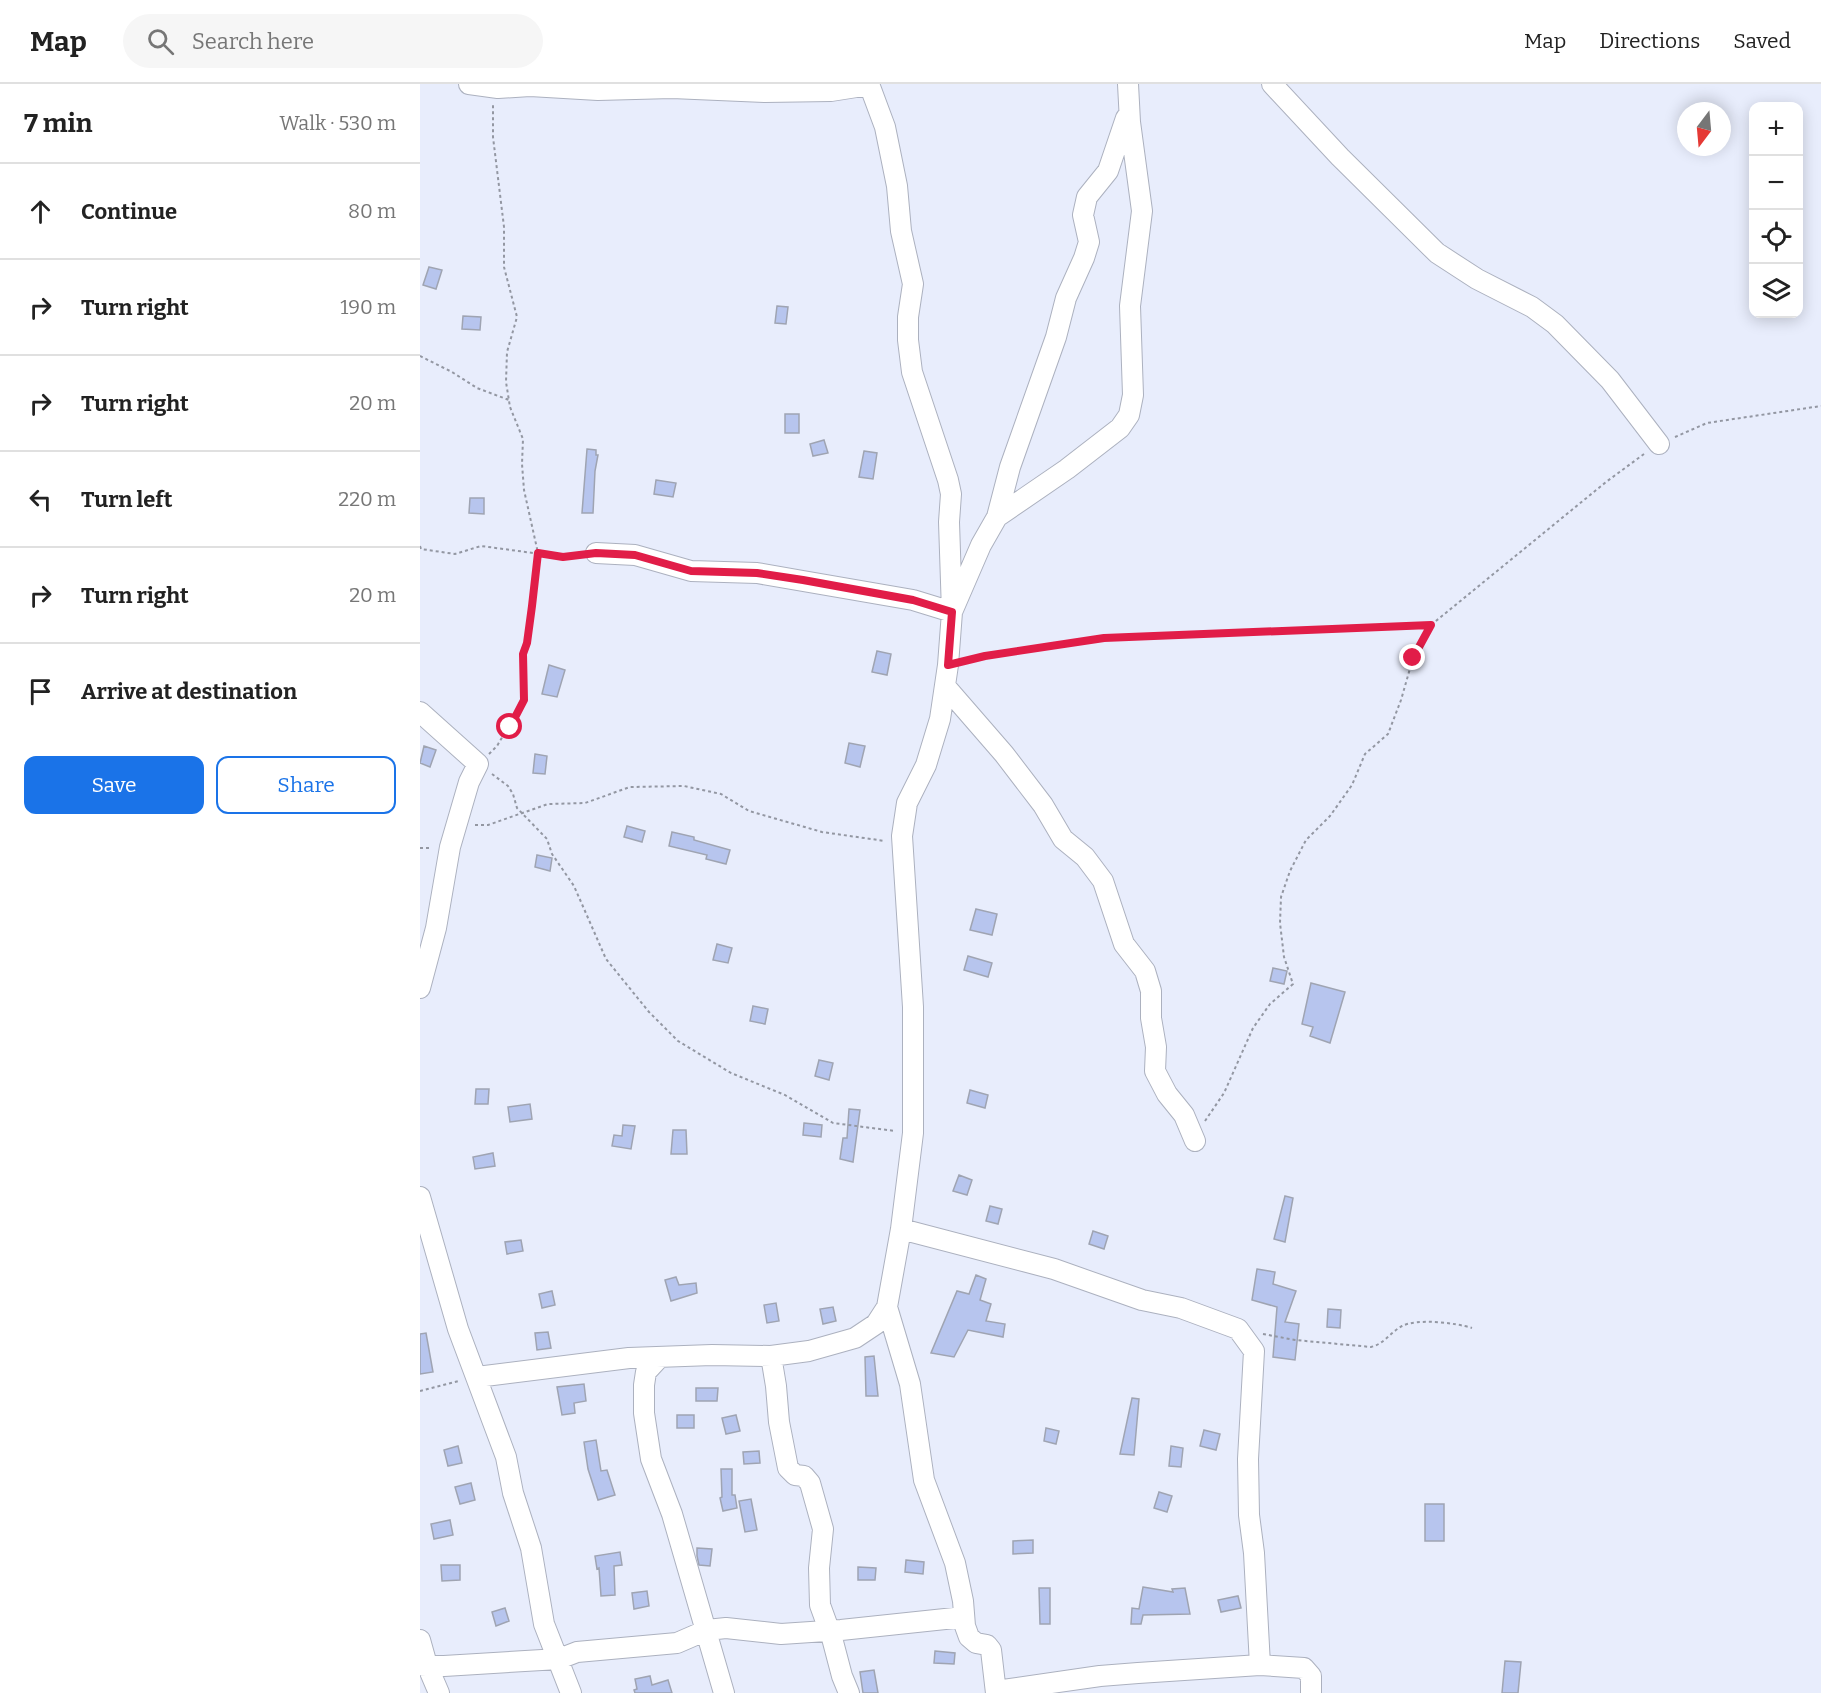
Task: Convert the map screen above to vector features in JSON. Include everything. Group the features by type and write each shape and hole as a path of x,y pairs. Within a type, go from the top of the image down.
{"street":[{"path":"469,84 493,87 530,86 598,90 672,88 765,92 831,91 869,84 885,128 897,186 901,231 913,284 908,317 912,372 951,494 949,522 952,612 948,665 940,719 926,765 907,803 903,847 913,1007 913,1133 887,1307 876,1324 855,1338 809,1351 771,1356 712,1355 629,1358 477,1377"},
{"path":"997,517 1067,469 1120,428 1129,415 1133,395 1130,306 1142,211 1128,84"},
{"path":"1272,84 1332,149 1437,253 1477,279 1532,307 1555,324 1611,380 1659,444"},
{"path":"952,612 981,544 997,517 1010,467 1056,337 1066,298 1089,242 1083,215 1087,197 1108,171 1129,106"},
{"path":"596,553 635,555 691,571 757,573 803,580 913,600 952,612"},
{"path":"945,686 1004,754 1043,805 1063,839 1085,857 1103,881 1124,944 1145,971 1151,991 1151,1018 1156,1047 1155,1071 1167,1094 1184,1114 1195,1141"},
{"path":"420,712 478,764 469,782 450,847 436,928 420,988"},
{"path":"420,1197 458,1329 506,1457 513,1492 531,1548 544,1624 571,1693"},
{"path":"900,1229 1054,1269 1132,1297 1181,1308 1238,1329 1254,1351 1250,1390 1249,1515 1254,1553 1260,1665"},
{"path":"887,1307 910,1384 924,1480 955,1563 969,1637 987,1645 992,1650 996,1692 1100,1676 1260,1665 1304,1668 1311,1676 1311,1693"},
{"path":"771,1356 779,1422 788,1468 795,1475 804,1476 810,1482 823,1529 819,1568 820,1605 849,1693"},
{"path":"659,1358 646,1372 644,1385 644,1413 651,1459 672,1514 707,1630 723,1693"},
{"path":"423,1665 444,1666 559,1659 577,1652 677,1643 707,1630 726,1628 782,1634 964,1617"},
{"path":"420,1640 423,1665 439,1693"}],"path":[{"path":"493,87 493,137 504,227 504,267 517,317 507,352 506,382 509,399 523,439 524,490 538,553 527,643 523,654 524,700 497,746 478,764 508,786 517,808 547,839 552,854 574,886 606,959 649,1012 678,1041 731,1073 784,1095 833,1123 913,1133"},
{"path":"420,356 477,388 509,399"},
{"path":"1195,1141 1205,1120 1224,1093 1253,1028 1270,1004 1293,984 1284,957 1281,923 1281,897 1290,871 1306,840 1330,816 1352,785 1365,754 1388,734 1413,658 1431,625 1606,482 1659,444 1707,423 1821,406"},
{"path":"420,546 421,549 455,554 481,546 563,557 596,553"},
{"path":"948,665 985,656 1104,638 1431,625"},
{"path":"455,832 476,825 488,825 548,804 585,803 630,787 684,786 720,794 749,811 822,832 872,838 903,847"},
{"path":"1238,1329 1295,1340 1371,1347 1377,1346 1407,1324 1445,1322 1472,1328"},
{"path":"420,1390 477,1377"}],"building":[{"path":"429,267 442,270 436,289 423,285"},
{"path":"777,306 788,307 786,324 775,323"},
{"path":"463,316 481,317 480,330 462,329"},
{"path":"785,414 799,414 799,433 785,433"},
{"path":"824,440 828,453 813,456 810,444"},
{"path":"587,449 596,450 596,455 598,455 593,513 582,513"},
{"path":"864,451 877,453 873,479 859,477"},
{"path":"656,480 676,483 673,497 654,494"},
{"path":"470,498 484,498 484,514 469,513"},
{"path":"877,651 891,654 887,675 872,672"},
{"path":"549,665 565,670 557,697 542,694"},
{"path":"849,743 865,746 860,767 845,763"},
{"path":"424,746 436,750 430,767 420,763"},
{"path":"535,754 547,756 545,774 533,773"},
{"path":"627,826 645,831 642,842 624,837"},
{"path":"672,832 730,850 726,864 706,859 707,855 669,846"},
{"path":"537,855 552,858 550,871 535,867"},
{"path":"976,909 997,914 992,935 970,930"},
{"path":"717,944 732,948 728,963 713,960"},
{"path":"968,956 992,963 988,977 964,970"},
{"path":"1273,968 1287,971 1284,984 1270,981"},
{"path":"1311,983 1345,992 1330,1043 1310,1036 1313,1027 1302,1024"},
{"path":"753,1006 768,1009 765,1024 750,1021"},
{"path":"819,1060 833,1063 829,1080 815,1076"},
{"path":"476,1089 489,1089 488,1104 475,1104"},
{"path":"970,1090 988,1095 985,1108 967,1103"},
{"path":"530,1104 532,1119 510,1122 508,1107"},
{"path":"849,1109 860,1110 853,1162 840,1159 843,1138 847,1138"},
{"path":"804,1123 822,1125 821,1137 803,1135"},
{"path":"623,1125 635,1126 631,1149 612,1146 614,1135 622,1136"},
{"path":"673,1130 686,1130 687,1154 671,1154"},
{"path":"493,1153 495,1166 475,1169 473,1157"},
{"path":"959,1175 972,1180 967,1195 953,1191"},
{"path":"1285,1196 1293,1198 1285,1242 1274,1239"},
{"path":"990,1206 1002,1209 998,1224 986,1221"},
{"path":"1093,1231 1108,1236 1104,1249 1089,1244"},
{"path":"521,1240 523,1251 507,1254 505,1242"},
{"path":"1257,1269 1275,1272 1273,1284 1296,1291 1285,1322 1299,1324 1295,1360 1273,1357 1277,1307 1252,1300"},
{"path":"976,1275 986,1279 980,1300 991,1304 986,1321 1005,1324 1003,1337 968,1330 954,1357 931,1353 957,1291 969,1294"},
{"path":"676,1277 679,1285 696,1283 697,1293 671,1301 665,1280"},
{"path":"552,1291 555,1305 542,1308 539,1294"},
{"path":"776,1303 779,1321 767,1323 764,1305"},
{"path":"833,1307 836,1321 823,1324 820,1309"},
{"path":"1328,1309 1341,1310 1340,1328 1327,1327"},
{"path":"548,1332 551,1348 537,1350 535,1333"},
{"path":"426,1333 433,1372 420,1374 420,1334"},
{"path":"874,1356 878,1396 866,1396 865,1357"},
{"path":"584,1384 586,1401 574,1403 575,1413 562,1415 557,1387"},
{"path":"696,1388 718,1388 717,1401 696,1401"},
{"path":"1132,1398 1139,1399 1134,1455 1120,1454"},
{"path":"677,1415 694,1415 694,1428 677,1428"},
{"path":"736,1415 740,1431 726,1434 722,1418"},
{"path":"1046,1428 1059,1431 1056,1444 1044,1441"},
{"path":"1204,1430 1220,1434 1216,1450 1200,1446"},
{"path":"596,1440 601,1471 607,1470 615,1495 598,1500 588,1469 584,1442"},
{"path":"458,1446 462,1463 448,1466 444,1450"},
{"path":"1171,1446 1183,1448 1181,1467 1169,1466"},
{"path":"759,1451 760,1463 744,1464 743,1452"},
{"path":"721,1469 732,1469 732,1495 735,1495 737,1508 723,1511 720,1498 722,1497"},
{"path":"471,1483 475,1500 460,1504 455,1487"},
{"path":"1159,1492 1172,1496 1167,1512 1154,1508"},
{"path":"751,1499 757,1530 745,1532 739,1501"},
{"path":"1425,1504 1444,1504 1444,1541 1425,1541"},
{"path":"450,1520 453,1535 434,1539 431,1524"},
{"path":"1033,1540 1033,1553 1013,1554 1013,1541"},
{"path":"697,1548 712,1549 710,1566 699,1565"},
{"path":"620,1552 622,1565 614,1566 615,1595 601,1596 599,1568 597,1569 595,1556"},
{"path":"906,1560 924,1562 923,1574 905,1572"},
{"path":"441,1565 460,1565 460,1580 442,1581"},
{"path":"858,1567 876,1568 875,1580 858,1580"},
{"path":"1143,1587 1173,1592 1172,1589 1185,1588 1190,1614 1143,1615 1141,1624 1131,1624 1132,1608 1139,1609"},
{"path":"1039,1588 1050,1588 1050,1624 1040,1624"},
{"path":"647,1591 649,1606 634,1609 632,1593"},
{"path":"1238,1596 1241,1608 1221,1612 1218,1600"},
{"path":"505,1608 509,1621 496,1626 492,1612"},
{"path":"935,1651 955,1653 954,1664 934,1663"},
{"path":"1505,1661 1521,1662 1518,1693 1502,1693"},
{"path":"874,1670 878,1693 863,1693 860,1672"},
{"path":"650,1676 652,1685 668,1680 672,1693 635,1693 634,1690 637,1689 635,1679"}],"route":[{"path":"510,727 524,700 523,654 527,643 538,553 563,557 596,553 635,555 691,571 757,573 913,600 952,612 948,665 985,656 1104,638 1431,625 1413,658"}]}
